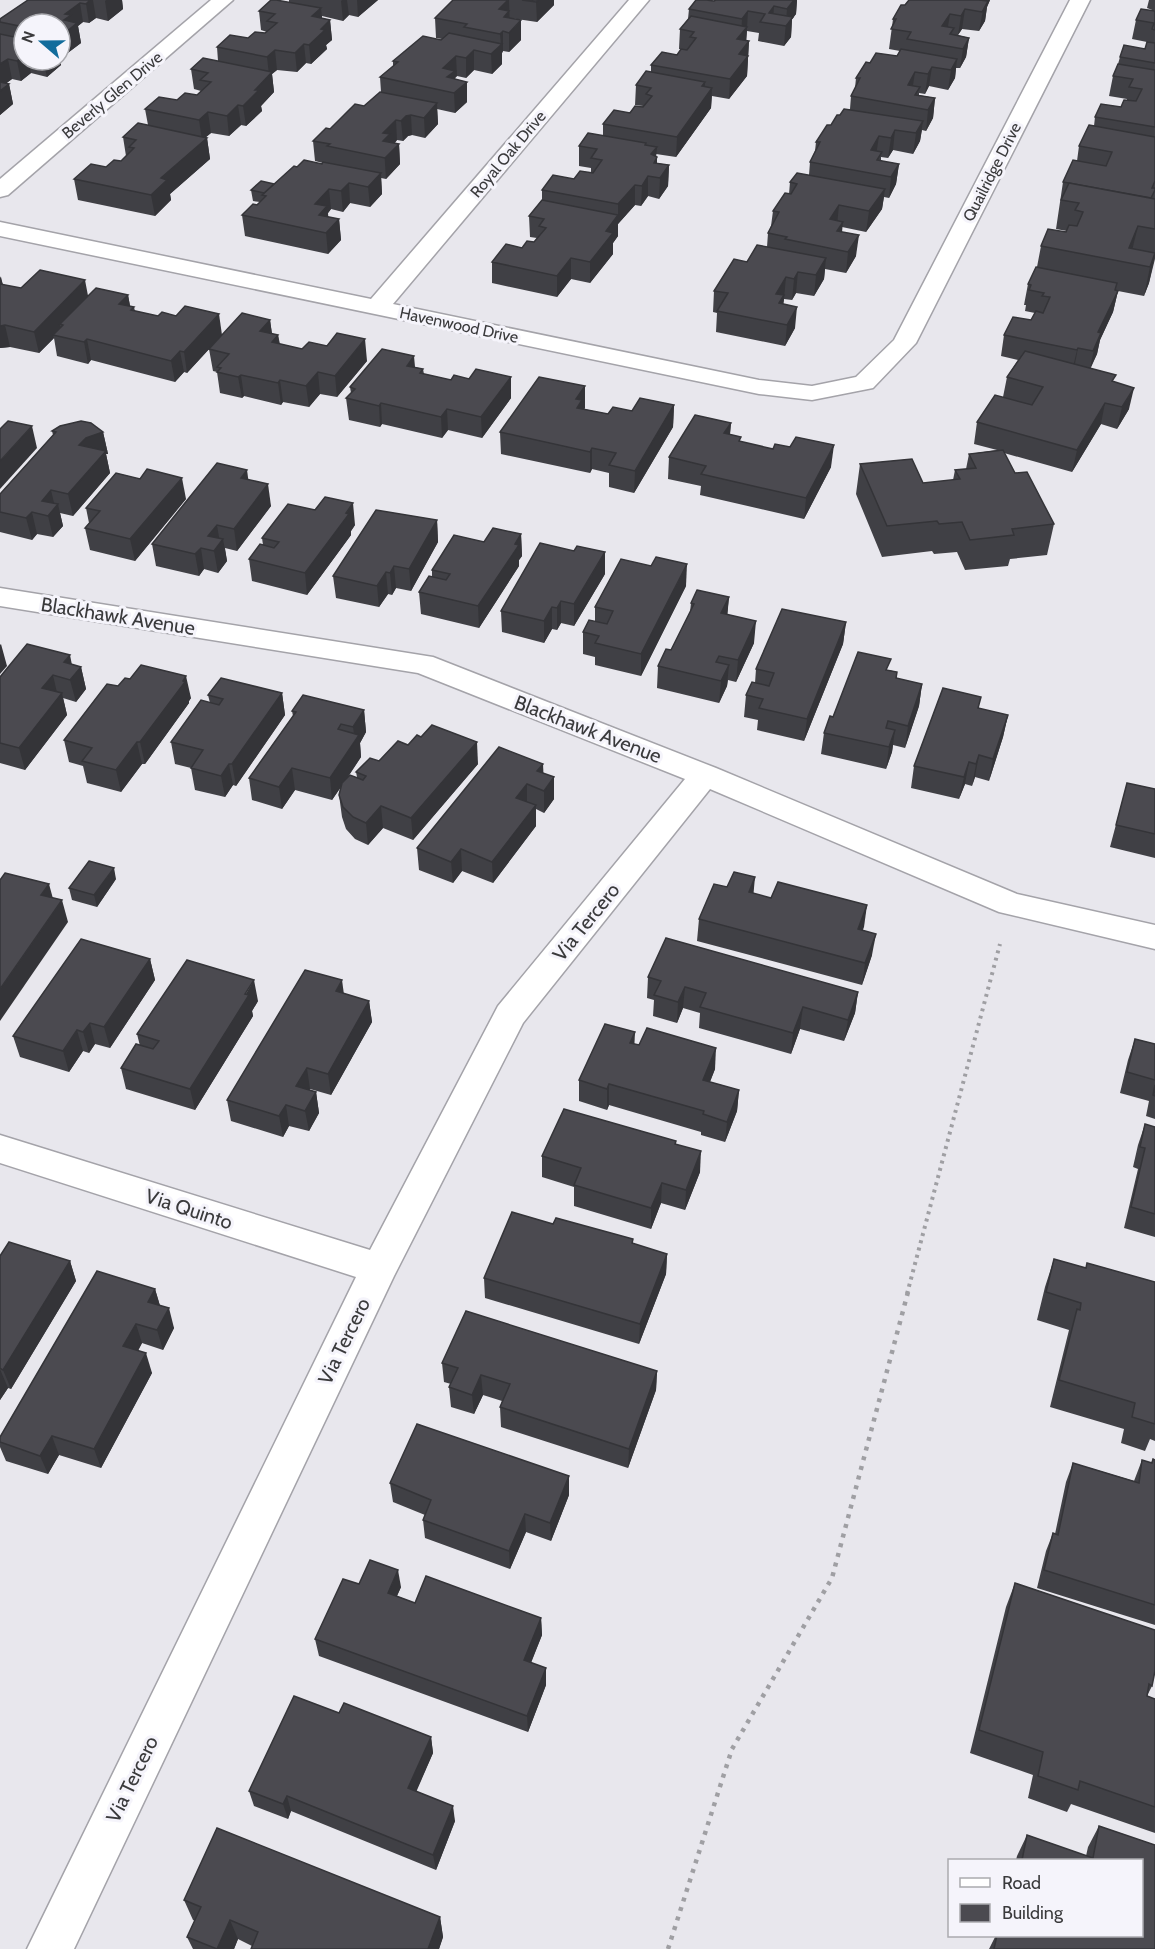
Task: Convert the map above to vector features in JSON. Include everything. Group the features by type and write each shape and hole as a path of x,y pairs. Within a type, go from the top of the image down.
{"street":[{"name":"Beverly Glen Drive","path":"0,190 223,0"},
{"name":"Royal Oak Drive","path":"377,307 639,0"},
{"name":"Quailridge Drive","path":"904,343 1080,0"},
{"name":"Havenwood Drive","path":"0,229 759,387 812,393 864,383 904,343"},
{"name":"Blackhawk Avenue","path":"0,597 423,664 705,775 1010,904 1155,937"},
{"name":"Via Tercero","path":"50,1949 379,1269 510,1015 705,775"},
{"name":"Via Quinto","path":"0,1149 379,1269"}],"path":[{"path":"668,1949 732,1749 832,1578 1010,904"}],"building":[{"path":"28,0 90,0 86,4 80,3 68,12 12,12 12,24 0,22 0,19"},
{"path":"271,0 321,8 312,16 330,20 321,29 325,30 309,45 304,44 295,53 275,50 267,57 217,47 230,35 248,38 255,32 265,33 277,23 267,21 275,14 259,11"},
{"path":"453,0 508,0 499,9 509,11 504,17 521,20 509,33 503,31 500,34 464,27 467,24 435,18"},
{"path":"696,0 794,0 787,9 774,6 769,13 793,17 786,26 760,22 765,14 748,11 742,19 689,9"},
{"path":"909,0 988,1 982,12 965,9 961,16 950,14 942,26 954,28 950,34 969,38 963,49 907,39 911,32 891,29 896,19 893,19 901,5 905,5"},
{"path":"1141,9 1155,11 1155,30 1152,29 1154,23 1136,20"},
{"path":"691,16 747,27 737,39 749,41 739,54 748,56 730,79 651,65 662,52 677,55 681,49 687,50 696,38 690,37 694,32 680,29"},
{"path":"449,33 502,44 491,54 474,50 466,58 456,56 443,68 455,71 447,77 467,82 454,93 380,77 398,62 393,61 423,36 441,40"},
{"path":"0,34 12,36 12,60 8,59 0,64"},
{"path":"1147,42 1155,43 1155,63 1120,57 1124,45 1145,49"},
{"path":"901,49 957,59 951,70 932,67 928,74 915,72 908,85 920,87 915,95 935,98 928,110 851,96 860,78 856,78 866,62 870,63 876,53 897,56"},
{"path":"203,58 272,72 243,106 238,105 227,116 208,112 199,120 145,109 159,97 177,100 185,93 197,95 211,82 200,80 208,73 191,69"},
{"path":"1118,64 1155,70 1155,127 1095,117 1101,104 1121,107 1124,100 1136,101 1142,89 1129,87 1133,79 1113,76"},
{"path":"646,71 705,82 702,86 712,88 677,137 603,124 614,110 630,113 635,106 643,107 652,96 646,94 651,88 636,85"},
{"path":"0,82 9,84 0,91"},
{"path":"380,92 437,103 424,118 406,116 401,121 396,120 383,133 390,134 383,141 399,144 385,158 313,141 326,128 330,129 355,104 364,106"},
{"path":"844,109 923,121 916,133 895,130 891,138 879,136 871,150 882,152 877,160 899,164 891,177 810,162 820,142 816,142 827,125 831,125"},
{"path":"138,123 207,138 161,178 167,180 151,195 74,179 91,164 106,167 114,160 121,161 134,148 129,147 136,140 123,137"},
{"path":"1089,125 1155,137 1155,181 1152,188 1155,190 1151,198 1063,182 1073,160 1106,166 1112,152 1079,146"},
{"path":"588,133 657,147 651,154 657,157 654,163 669,165 660,178 648,176 642,186 635,185 618,204 542,190 553,175 574,179 580,171 593,173 602,160 591,158 597,149 579,146"},
{"path":"304,160 381,173 368,187 349,183 341,191 329,189 315,204 327,206 319,215 339,219 326,233 242,215 253,204 257,205 266,196 262,195"},
{"path":"797,173 885,189 869,211 839,205 830,219 843,222 837,231 859,235 848,252 785,239 787,237 768,233 779,212 773,211 785,193 791,194 797,184 790,182"},
{"path":"261,181 274,184 264,193 251,190"},
{"path":"1069,183 1155,199 1155,229 1138,226 1129,248 1155,253 1150,267 1041,246 1048,229 1066,232 1069,225 1077,226 1083,212 1075,210 1079,203 1061,200"},
{"path":"542,200 618,215 606,231 613,233 590,262 571,258 557,276 492,262 506,244 522,248 527,241 534,242 546,228 539,226 544,219 529,216"},
{"path":"757,245 826,258 816,275 798,272 794,279 786,277 776,294 784,295 779,303 797,307 787,325 717,311 728,293 714,291 734,259 747,262"},
{"path":"1036,267 1117,283 1115,290 1118,291 1098,332 1101,333 1093,351 1078,348 1077,350 1004,335 1013,317 1031,320 1036,311 1043,313 1050,297 1042,296 1044,293 1029,290 1031,285 1028,284"},
{"path":"40,270 85,280 34,332 5,325 0,326 0,284 21,288"},
{"path":"96,288 128,295 119,304 134,307 131,310 158,316 162,312 176,316 185,306 219,314 184,352 180,351 171,361 87,339 84,342 53,335 63,325 60,324"},
{"path":"242,313 270,320 260,331 278,335 272,342 302,349 309,342 327,346 337,333 365,339 335,376 318,372 306,386 280,380 278,383 217,372 221,368 217,367 229,354 209,349"},
{"path":"382,349 414,356 407,366 423,369 420,373 451,380 454,375 469,379 476,369 511,377 481,417 447,409 441,417 381,403 379,406 346,398 355,389 350,387"},
{"path":"1025,351 1116,375 1112,381 1134,388 1122,407 1105,403 1077,450 977,422 995,395 1032,405 1043,387 1007,377"},
{"path":"539,377 585,386 576,399 582,400 577,408 608,414 613,407 632,411 640,398 674,405 635,471 609,465 616,453 592,448 590,452 500,432"},
{"path":"695,415 731,423 724,433 741,437 739,441 773,449 775,444 790,447 796,437 834,445 806,498 701,474 706,466 669,457"},
{"path":"8,421 32,426 0,461 0,429"},
{"path":"81,421 91,423 103,432 86,438 79,445 106,451 68,494 51,490 42,501 58,504 48,516 32,512 26,518 0,512 0,494 56,432 52,431 60,426"},
{"path":"1003,450 1015,473 1027,472 1054,524 1012,529 1014,535 970,540 962,522 939,524 937,521 887,526 860,464 912,459 923,483 960,479 955,470 976,468 969,454"},
{"path":"217,463 247,470 241,478 268,484 234,529 217,525 208,536 223,539 214,551 201,548 195,554 152,544"},
{"path":"147,469 182,478 130,539 85,528 100,511 86,508 116,473 140,479"},
{"path":"325,497 353,503 346,513 349,514 305,573 249,559 260,544 274,548 279,542 262,538 288,504 315,510"},
{"path":"376,510 437,520 409,569 394,566 390,573 386,572 377,586 333,576"},
{"path":"493,528 521,534 515,544 519,545 478,606 419,592 429,576 446,580 450,574 432,570 454,535 484,542"},
{"path":"540,543 574,551 577,546 605,552 574,604 561,601 557,608 552,607 544,621 501,611"},
{"path":"656,557 687,564 641,654 595,643 599,636 583,632 589,620 607,624 613,611 595,607 621,559 651,566"},
{"path":"697,590 729,597 721,613 756,621 738,660 719,656 716,662 729,665 721,681 658,666 666,649 671,650 694,604 691,603"},
{"path":"782,609 846,622 807,719 759,708 763,699 746,695 752,682 769,686 774,673 756,669"},
{"path":"27,644 70,655 64,662 81,667 70,680 53,675 42,688 62,693 19,748 0,743 0,677"},
{"path":"858,652 891,659 886,670 897,672 896,678 922,684 908,726 888,721 886,728 895,730 889,747 824,733 830,716 833,717"},
{"path":"141,665 186,676 183,681 185,682 116,770 82,761 92,748 64,740 107,684 118,686 125,678 130,679"},
{"path":"221,678 282,693 221,776 191,768 203,750 171,742 201,700 219,705 223,699 208,695"},
{"path":"943,688 981,697 978,708 1008,715 993,759 979,755 976,764 969,762 964,777 914,766"},
{"path":"303,695 364,710 353,727 341,724 338,729 359,735 330,778 292,768 279,787 249,778 296,712 292,711"},
{"path":"432,725 477,742 411,818 381,806 366,823 353,817 343,807 339,795 342,783 350,775 363,780 366,776 356,772 370,758 379,761 398,741 408,745 417,735 421,737"},
{"path":"499,747 543,764 537,771 554,777 544,791 527,784 516,798 536,805 492,862 461,849 451,862 417,848"},
{"path":"1127,783 1155,789 1155,834 1116,825"},
{"path":"89,861 114,868 94,895 69,888"},
{"path":"734,872 755,877 749,892 771,898 778,882 867,905 858,929 876,934 865,963 699,919 714,884 727,887"},
{"path":"5,873 49,884 41,895 62,900 0,989 0,880"},
{"path":"666,938 858,992 848,1020 803,1007 793,1033 700,1007 706,993 685,987 678,1002 654,995 661,981 648,977"},
{"path":"81,939 150,959 104,1027 90,1023 83,1032 77,1030 63,1051 13,1036"},
{"path":"187,960 254,980 245,994 249,995 190,1089 121,1068 136,1044 153,1049 159,1041 137,1034"},
{"path":"305,970 342,980 336,991 369,1001 328,1074 307,1068 296,1086 316,1092 305,1111 286,1105 279,1116 227,1100"},
{"path":"605,1024 635,1032 630,1043 639,1045 647,1028 716,1048 703,1080 739,1090 727,1122 703,1114 704,1111 609,1084 607,1089 579,1080"},
{"path":"1135,1039 1155,1044 1155,1080 1127,1072"},
{"path":"564,1109 676,1141 675,1144 701,1151 686,1190 662,1183 651,1208 574,1185 581,1168 542,1156"},
{"path":"1145,1124 1155,1127 1155,1214 1131,1207 1145,1148 1140,1147"},
{"path":"512,1212 553,1224 556,1218 633,1239 632,1243 667,1254 640,1324 484,1278"},
{"path":"9,1242 70,1261 3,1370 0,1368 0,1256"},
{"path":"1054,1259 1086,1268 1087,1263 1155,1282 1155,1424 1132,1417 1135,1403 1059,1380 1077,1309 1080,1310 1081,1303 1046,1292"},
{"path":"97,1271 155,1289 148,1302 169,1308 157,1330 136,1324 123,1346 146,1353 94,1449 52,1436 40,1456 0,1442 0,1437"},
{"path":"466,1311 657,1371 629,1449 500,1407 510,1384 481,1375 472,1395 449,1387 458,1368 442,1363"},
{"path":"417,1424 569,1476 550,1523 525,1514 509,1551 423,1520 431,1500 390,1483"},
{"path":"1153,1459 1155,1460 1155,1605 1044,1570 1053,1533 1058,1535 1073,1463 1139,1483 1142,1460 1152,1463"},
{"path":"370,1560 398,1570 388,1593 415,1603 426,1576 541,1618 524,1660 546,1668 527,1716 315,1639 343,1579 359,1584"},
{"path":"1015,1583 1155,1630 1155,1671 1147,1696 1155,1699 1155,1807 1080,1781 1078,1790 1038,1776 1043,1752 979,1730"},
{"path":"294,1696 339,1713 344,1703 431,1737 408,1788 453,1806 433,1855 287,1796 283,1804 249,1791"},
{"path":"1099,1826 1155,1845 1155,1949 994,1949 997,1937 1143,1937 1143,1859 1022,1859 1027,1835 1093,1858"},
{"path":"217,1828 440,1917 428,1949 251,1949 258,1932 230,1920 217,1949 187,1937 201,1907 184,1900"}]}
